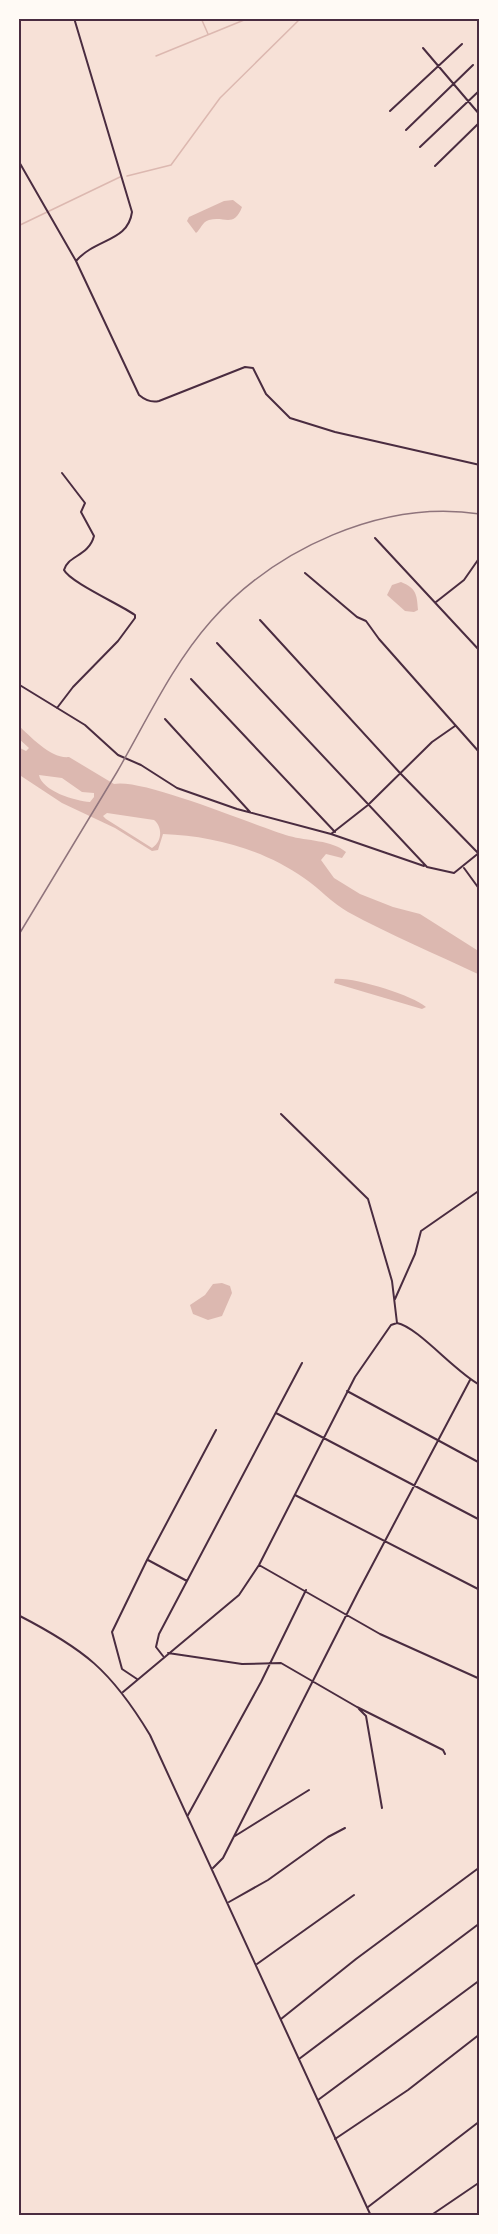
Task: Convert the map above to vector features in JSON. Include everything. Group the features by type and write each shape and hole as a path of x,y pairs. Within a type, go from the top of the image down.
{"street":[{"path":"74,18 132,212 131,220 120,235 90,247 76,261"},
{"path":"390,111 462,44"},
{"path":"423,48 480,115"},
{"path":"406,130 473,65"},
{"path":"420,147 480,90"},
{"path":"435,166 480,122"},
{"path":"18,160 76,261 139,395 144,399 159,401 245,367 253,368 266,394 290,418 335,432 480,465"},
{"path":"57,708 73,687 118,642 135,618 135,615 103,594 72,581 64,570 66,563 88,550 94,536 81,512 85,503 62,473"},
{"path":"375,538 480,651"},
{"path":"436,602 464,580 480,557"},
{"path":"305,573 370,625 379,639 480,753"},
{"path":"18,684 85,725 118,755 141,765 177,788 251,813 331,834 427,867 454,873 464,868 479,853 400,773 260,620"},
{"path":"217,643 427,867"},
{"path":"191,679 336,832"},
{"path":"165,719 242,800 251,813"},
{"path":"331,834 368,804 432,742 455,726"},
{"path":"464,868 480,890"},
{"path":"281,1114 368,1199 387,1262 397,1323"},
{"path":"395,1302 421,1232 480,1190"},
{"path":"123,1692 163,1656 239,1595 259,1565 346,1391 391,1325 397,1323 408,1326 470,1380 480,1385"},
{"path":"163,1656 156,1647 157,1639 302,1363"},
{"path":"213,1868 223,1858 347,1613 470,1380"},
{"path":"346,1391 480,1463"},
{"path":"276,1413 480,1520"},
{"path":"137,1679 122,1669 112,1632 147,1560 216,1430"},
{"path":"295,1495 480,1590"},
{"path":"147,1560 188,1581"},
{"path":"259,1565 347,1613 380,1634 480,1679"},
{"path":"189,1815 306,1590"},
{"path":"18,1615 67,1640 97,1665 123,1692 150,1735 229,1902 371,2216"},
{"path":"168,1653 242,1664 271,1661 281,1663 357,1707 443,1749 446,1754"},
{"path":"357,1707 366,1716 382,1808"},
{"path":"234,1836 309,1790"},
{"path":"229,1902 268,1880 328,1837 345,1828"},
{"path":"281,2019 356,1959 480,1867"},
{"path":"257,1964 354,1895"},
{"path":"299,2059 480,1923"},
{"path":"318,2100 480,1980"},
{"path":"336,2139 408,2090 480,2034"},
{"path":"367,2208 480,2121"},
{"path":"430,2216 480,2182"}],"shaded area":[{"path":"233,200 242,207 232,219 209,220 196,233 187,221 189,217 224,201"},
{"path":"401,582 415,592 418,610 405,611 387,595 392,585"},
{"path":"18,725 48,751 62,757 69,757 114,784 149,788 289,836 327,843 340,848 346,852 342,858 326,854 321,860 334,878 360,894 393,907 420,914 480,952 480,975 348,912 304,878 255,852 219,841 163,834 158,850 152,851 115,828 62,803 18,774 18,747 26,751 29,748 18,738","holes":["39,775 62,778 82,792 94,793 94,797 90,802 60,794 46,786","107,813 154,820 160,830 158,842 152,848 106,819 103,816"]},
{"path":"335,979 382,988 408,997 426,1007 422,1009 334,983"},
{"path":"222,1283 230,1286 232,1293 222,1316 208,1320 193,1314 190,1305 205,1295 213,1284"}],"waterway":[{"path":"201,18 208,34"},
{"path":"156,56 249,18"},
{"path":"127,176 171,165 220,98 301,18"},
{"path":"18,226 120,177"}],"railway":[{"path":"18,936 184,656 211,621 237,595 266,572 298,552 333,535 369,522 406,514 443,511 480,514"}]}
